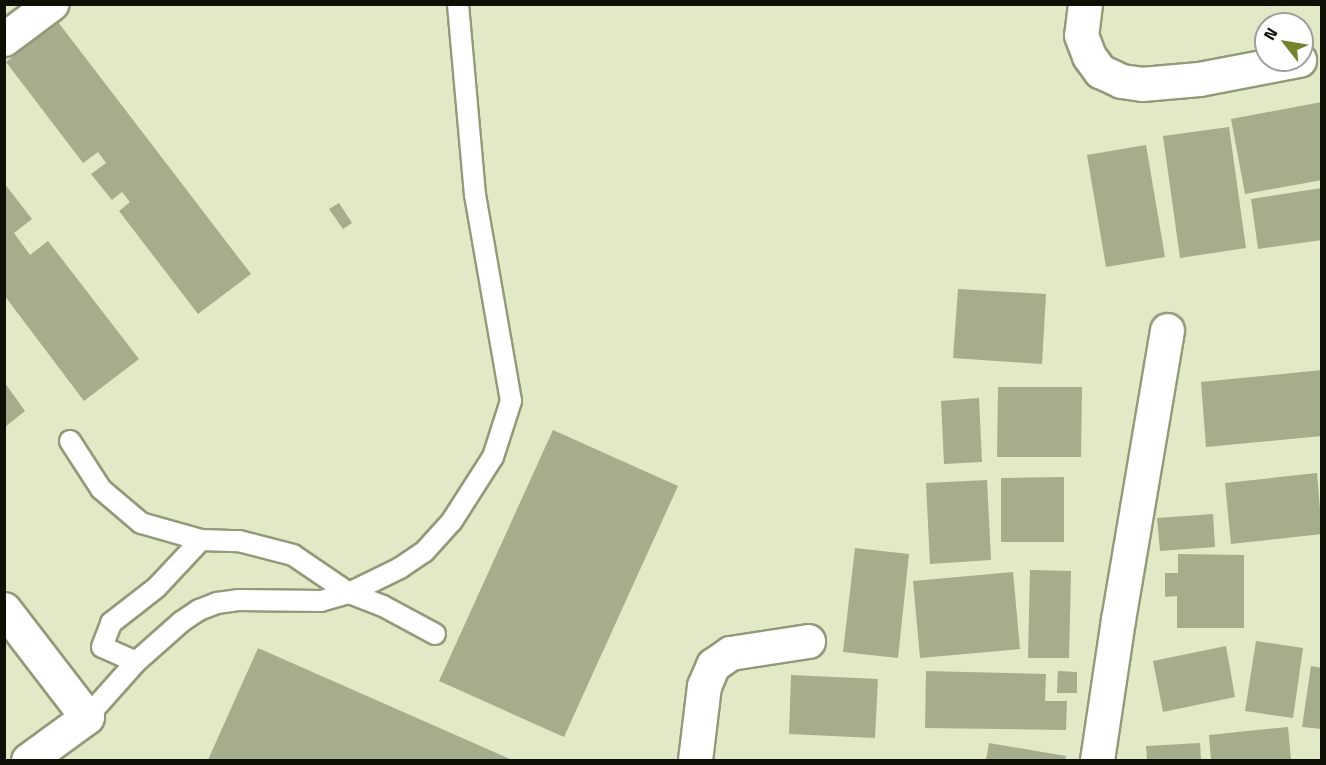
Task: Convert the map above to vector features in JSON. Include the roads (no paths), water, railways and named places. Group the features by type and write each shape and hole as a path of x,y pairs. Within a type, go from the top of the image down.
{"street":[{"path":"4,39 51,4"},
{"path":"1085,4 1081,35 1089,56 1100,71 1121,81 1142,84 1199,79 1254,69"},
{"path":"1097,760 1167,330"},
{"path":"4,609 87,717 28,760"},
{"path":"695,760 704,686 713,665 730,653 808,641"}],"lane":[{"path":"87,717 136,662 181,622 217,603 260,599 321,601 349,593 400,568 424,552 452,520 493,457 512,401 475,195 458,4"},
{"path":"70,441 101,489 141,523 201,540 239,541 293,555 349,593 383,606 435,634"},
{"path":"136,662 102,647 111,623 157,586 201,540"}]}
